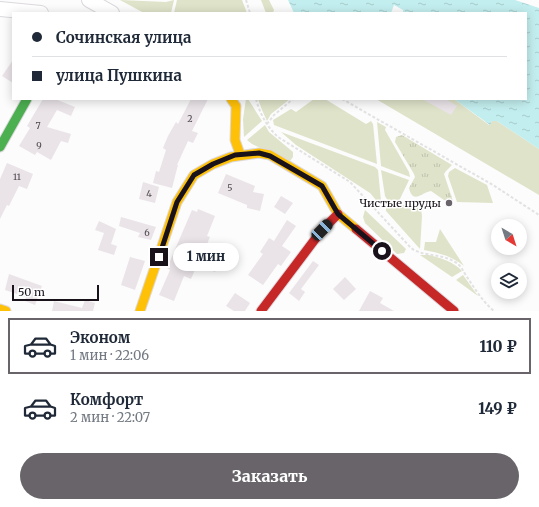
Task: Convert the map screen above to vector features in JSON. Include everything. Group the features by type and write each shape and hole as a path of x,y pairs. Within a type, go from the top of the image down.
{"street":[{"path":"89,0 110,12"},
{"path":"0,9 31,12"},
{"path":"0,147 26,100"},
{"path":"232,100 236,106 234,140 235,156"},
{"path":"140,311 177,202 194,175 213,164 235,156 264,154 302,173 322,186 338,214 454,311"},
{"path":"261,311 322,230 338,214"},
{"path":"0,309 6,311"}],"path":[{"path":"246,0 250,12"},
{"path":"256,100 270,130 278,137 350,182 415,251 439,255 456,262 461,267 479,295 494,311"},
{"path":"267,124 274,115 292,100"},
{"path":"344,100 492,185 539,215"}],"green space":[{"path":"120,0 166,2 174,0 171,12 142,12"},
{"path":"177,0 242,0 247,12 174,12"},
{"path":"261,0 269,0 274,10 273,12 266,12"},
{"path":"246,100 249,100 262,121 244,137 243,119"},
{"path":"258,100 289,100 271,114 267,121"},
{"path":"313,100 327,100 366,124 371,121 373,124 377,164 274,125 273,120 291,109 296,112"},
{"path":"378,100 455,100 489,125 492,121 497,121 539,149 539,195"},
{"path":"377,122 386,127 385,130 409,172 410,177 381,166"},
{"path":"265,125 269,132 293,152 293,157 290,161 252,144 247,140"},
{"path":"281,132 375,167 378,170 381,201 376,200 370,193 296,145"},
{"path":"402,135 452,165 444,174 453,201 444,200 431,191 415,197 413,196 409,188 415,177 414,174 395,142 396,137"},
{"path":"455,168 487,185 493,203 457,202 448,176 449,172"},
{"path":"381,170 409,180 399,201 388,201 385,196"},
{"path":"391,205 412,205 421,209 420,249 386,211 386,208"},
{"path":"365,210 406,249 404,253 397,254 365,223 363,217"},
{"path":"440,229 464,266 450,257 424,250 425,242 436,242"},
{"path":"420,255 429,255 443,259 462,271 452,277"},
{"path":"463,275 478,296 456,280"}],"water":[{"path":"288,0 515,0 539,8 539,149 497,121 492,121 490,125 455,100 527,100 527,12 403,12 403,10 394,5 391,12 294,12"}],"building":[{"path":"12,61 12,82 2,76"},
{"path":"42,100 58,100 75,107 71,116 57,110 47,127 71,134 68,143 61,141 51,160 37,152 35,155 19,146 30,128 27,126"},
{"path":"190,100 208,100 192,131 198,133 193,143 188,141 177,165 172,188 153,183 156,171 159,172 166,150 163,148 168,136 176,122 178,124"},
{"path":"424,100 448,100 457,106 451,115"},
{"path":"7,163 33,174 27,189 19,186 9,206 7,205 0,219 0,179"},
{"path":"226,174 255,186 253,192 264,194 260,211 247,208 247,205 218,193"},
{"path":"143,182 159,187 155,203 139,199"},
{"path":"281,196 293,203 285,214 274,207"},
{"path":"198,209 215,216 207,236 210,237 202,256 219,263 215,272 197,265 191,279 184,276 174,301 159,295 170,270 167,268 192,210 197,212"},
{"path":"121,217 156,227 151,240 138,237 140,233 119,226"},
{"path":"287,220 296,226 282,246 291,252 281,266 278,264 263,285 248,275 263,254 260,252 269,238 274,241"},
{"path":"99,221 116,229 111,244 117,246 114,255 98,250 104,233 95,230"},
{"path":"130,257 145,261 135,290 121,285"},
{"path":"313,261 319,265 301,289 305,292 299,301 289,293"},
{"path":"9,274 42,286 35,305 25,301 26,297 5,290"},
{"path":"345,277 356,289 344,300 333,289"},
{"path":"370,291 383,298 380,303 394,311 359,311"},
{"path":"235,293 250,303 245,311 234,311 226,306"},
{"path":"85,300 95,303 93,311 52,311 54,301 82,308"}],"traffic: fast":[{"path":"0,147 26,100"}],"traffic: slow":[{"path":"232,100 236,106 235,140 240,154"},
{"path":"140,311 177,202 194,175 213,164 231,157 259,153 270,155 322,186 338,214 356,229"},
{"path":"0,309 6,311"}],"traffic: jam":[{"path":"261,311 322,230 338,214"},
{"path":"356,229 454,311"}],"place":[{"name":"Чистые пруды","path":"449,203"}],"route":[{"path":"159,257 177,202 194,175 213,164 235,155 250,153 259,153 270,156 302,173 322,186 338,214 382,251"}]}
